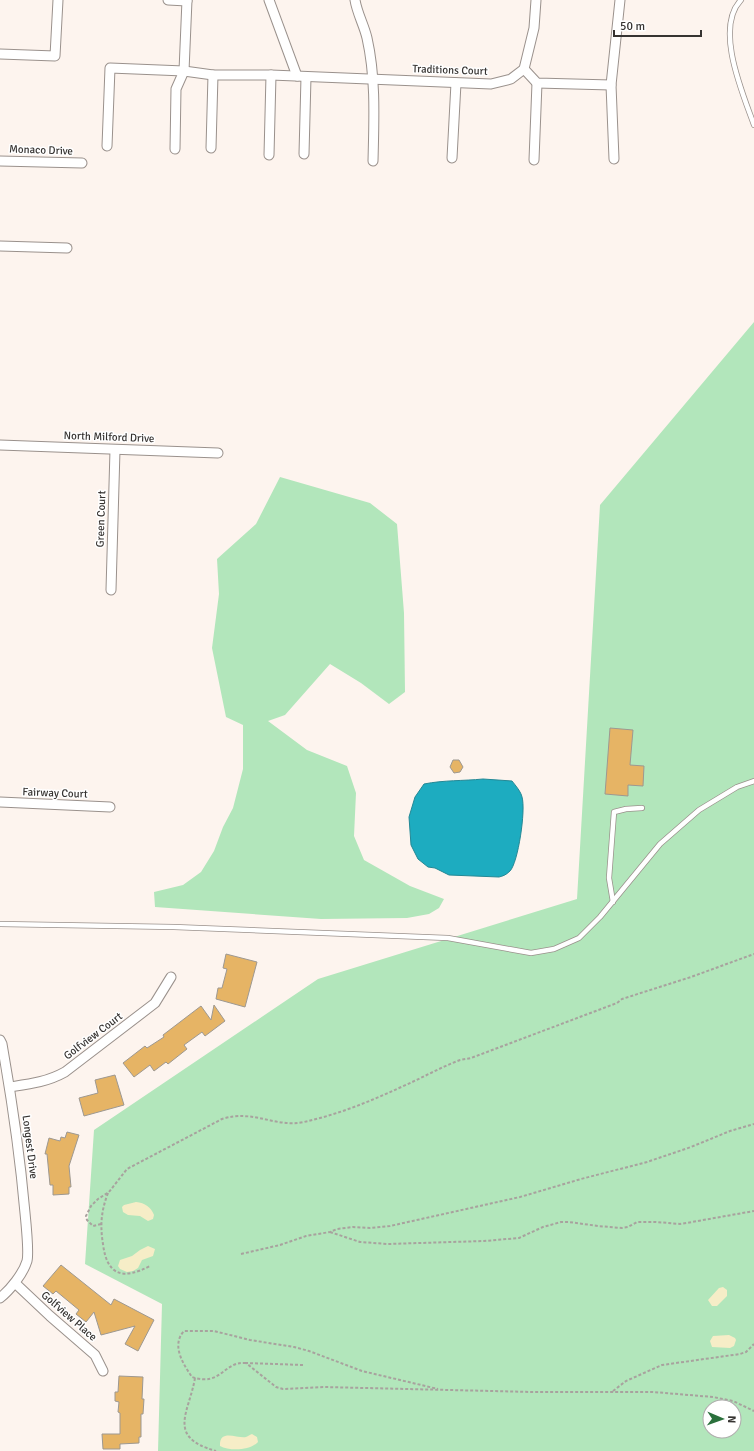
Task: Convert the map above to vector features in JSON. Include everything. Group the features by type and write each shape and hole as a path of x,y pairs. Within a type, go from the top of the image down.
{"street":[{"path":"0,54 55,56 58,0"},
{"path":"168,0 187,1 184,71 176,89 175,149"},
{"path":"269,0 302,76 304,154"},
{"path":"355,0 367,38 372,80 374,100 373,161"},
{"path":"534,160 537,83 524,69 534,28 536,0"},
{"path":"614,158 611,85 620,0"},
{"name":"Traditions Court","path":"107,146 110,68 184,71 213,75 302,76 491,84 511,79 524,69"},
{"path":"211,148 213,75"},
{"path":"269,155 271,75"},
{"path":"452,158 456,83"},
{"path":"537,83 611,85"},
{"name":"Monaco Drive","path":"0,161 82,163"},
{"path":"0,246 66,248"},
{"name":"North Milford Drive","path":"0,445 218,453"},
{"name":"Green Court","path":"111,590 115,450"},
{"name":"Fairway Court","path":"0,802 110,807"},
{"name":"Golfview Court","path":"10,1088 43,1082 65,1072 155,1004 171,977"},
{"name":"Longest Drive","path":"0,1040 10,1088 21,1164 27,1261 15,1283 0,1298"},
{"name":"Golfview Place","path":"15,1283 95,1355 103,1371"}],"lane":[{"path":"741,0 735,6 730,29 733,66 754,126"},
{"path":"0,924 174,927 448,938 531,953 554,949 578,938 600,917 660,844 699,810 737,787 754,781"},
{"path":"613,902 609,878 614,812 626,809 642,808"}],"path":[{"path":"150,1266 126,1275 116,1272 111,1268 105,1257 101,1224 103,1209 109,1192 126,1169 133,1164 222,1119 231,1116 244,1115 292,1124 330,1115 398,1089 460,1060 471,1058 617,1003 622,999 691,977 754,954"},
{"path":"241,1254 280,1245 306,1236 330,1232 346,1227 370,1228 390,1226 520,1197 646,1162 691,1147 730,1131 754,1124"},
{"path":"101,1224 93,1226 87,1220 86,1216 98,1199 109,1192"},
{"path":"330,1232 360,1242 372,1243 484,1241 519,1238 543,1227 561,1222 622,1228 638,1222 680,1224 754,1211"},
{"path":"303,1365 235,1364 212,1379 201,1380 192,1377 187,1370 178,1351 179,1339 180,1335 184,1331 214,1331 250,1340 294,1347 309,1351 362,1371 444,1390"},
{"path":"612,1391 626,1381 662,1365 740,1354 746,1352 754,1344"},
{"path":"246,1363 269,1382 279,1388 323,1387 533,1392 658,1392 713,1397 733,1401 754,1411"},
{"path":"195,1378 184,1418 184,1428 191,1439 216,1451"}],"green space":[{"path":"754,322 754,1451 158,1451 162,1304 85,1264 94,1130 318,979 577,899 600,505"},
{"path":"280,477 370,503 397,524 404,613 405,692 389,704 361,683 330,664 285,715 268,721 307,750 347,766 356,793 354,836 364,860 410,886 444,899 439,908 429,914 407,918 321,919 155,907 154,892 183,885 201,872 214,851 223,827 233,808 243,769 243,725 226,717 212,648 219,594 217,559 256,524"}],"sand":[{"path":"136,1202 145,1204 153,1212 153,1219 148,1221 140,1216 128,1215 123,1212 122,1207 124,1205"},
{"path":"148,1246 155,1249 153,1256 142,1260 138,1268 133,1271 127,1272 120,1269 118,1266 120,1260 132,1256"},
{"path":"723,1287 727,1290 727,1296 717,1306 712,1306 708,1300 719,1288"},
{"path":"729,1335 736,1340 734,1346 730,1348 712,1347 710,1341 713,1336"},
{"path":"252,1434 257,1437 258,1442 245,1449 229,1449 220,1446 223,1437 246,1437"}],"water":[{"path":"483,779 512,781 521,795 523,804 522,824 516,858 510,871 499,877 449,875 435,868 428,867 418,859 411,845 409,817 415,797 424,784"}],"building":[{"path":"610,728 633,730 630,765 644,766 643,786 628,785 628,796 605,794"},
{"path":"453,760 459,760 463,767 460,772 454,773 450,767"},
{"path":"226,954 257,962 245,1007 216,999 218,988 222,988 227,969 223,968"},
{"path":"214,1005 225,1021 205,1036 202,1032 184,1045 187,1049 168,1064 166,1062 154,1071 150,1065 134,1077 123,1063 145,1046 147,1048 164,1037 163,1035 201,1006 211,1020"},
{"path":"115,1075 124,1105 84,1116 79,1098 98,1093 95,1080"},
{"path":"67,1132 79,1135 69,1166 71,1187 69,1187 69,1194 53,1195 53,1185 50,1185 47,1154 45,1154 49,1138 60,1141 61,1137 65,1138"},
{"path":"61,1265 111,1305 114,1299 154,1320 138,1351 125,1344 135,1326 101,1335 94,1312 86,1322 76,1314 79,1310 56,1291 53,1294 43,1286"},
{"path":"119,1376 143,1377 142,1399 144,1399 143,1414 141,1414 141,1437 139,1437 139,1443 120,1444 120,1449 103,1449 102,1434 120,1434 120,1413 118,1412 119,1402 115,1401 115,1392 118,1392"}]}
